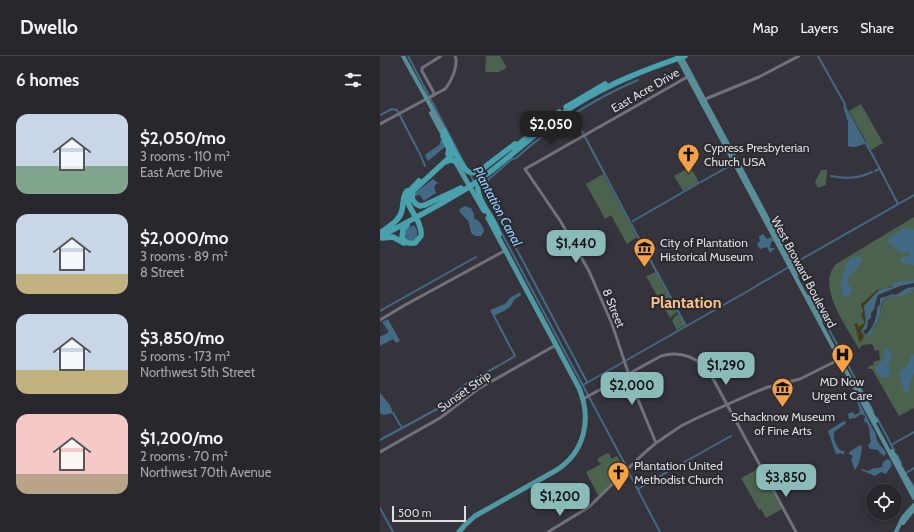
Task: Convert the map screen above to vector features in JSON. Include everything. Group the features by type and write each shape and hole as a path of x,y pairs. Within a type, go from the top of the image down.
{"highway":[{"path":"444,133 449,151 445,160 412,193 412,200 418,205 426,205 472,183 530,134 572,102 630,72 676,57 685,56"},
{"path":"418,220 421,230 420,238 415,243 407,243 402,236 404,227 457,194 574,106 601,90 632,75 676,57"},
{"path":"444,133 496,225 499,234"},
{"path":"452,147 452,154 464,170 474,172 481,170 507,149 530,134"},
{"path":"380,233 395,223 399,218 402,211 405,194 452,154"},
{"path":"445,160 455,161 472,183 556,344 581,386 586,398 588,419 586,434 577,452 568,464 558,472 469,521 460,532"},
{"path":"380,238 391,237 406,244 415,244 420,241 422,227 409,202 409,195 412,190 428,178"},
{"path":"413,210 408,202 407,196 419,182"},
{"path":"472,183 527,292 534,301 556,344"},
{"path":"380,233 461,188"},
{"path":"380,238 457,194"},
{"path":"519,276 524,281"},
{"path":"577,452 585,429 586,398"},
{"path":"586,410 588,419"},
{"path":"460,532 477,518 510,498"}],"main road":[{"path":"402,56 406,64 431,97 455,161"},
{"name":"West Broward Boulevard","path":"676,57 684,66 736,160 781,247 835,345 855,388 914,492"},
{"name":"West Broward Boulevard","path":"703,100 730,155 774,236 789,259 827,336 865,401 914,498"},
{"path":"444,133 464,170"},
{"path":"730,155 736,160"},
{"path":"760,210 764,212"},
{"path":"827,336 835,345"},
{"path":"855,388 865,401"},
{"path":"897,532 903,516 914,505"},
{"path":"897,532 914,509"}],"street":[{"path":"431,97 422,68 441,56"},
{"path":"380,124 416,106 417,104 445,89 449,83 457,62 455,56"},
{"path":"703,100 759,77 799,56"},
{"name":"East Acre Drive","path":"525,169 689,75"},
{"name":"8 Street","path":"525,169 561,222 588,270 612,324 628,374 656,443"},
{"path":"380,321 506,250"},
{"name":"Sunset Strip","path":"380,451 451,409 478,389 556,344"},
{"path":"586,398 658,357 673,354 684,354 694,358 704,366 711,375 796,532"},
{"path":"548,532 590,508 601,499 625,472 656,443 690,422 768,387 800,379 840,358"}],"green space":[{"path":"486,56 500,56 506,66 505,69 498,72 485,72"},
{"path":"861,104 883,143 871,150 849,111"},
{"path":"690,167 699,182 683,191 674,176"},
{"path":"821,170 827,170 826,185 818,188 815,182"},
{"path":"603,174 637,237 627,244 611,215 605,219 586,184"},
{"path":"914,217 914,280 893,285 879,292 864,307 866,318 863,334 865,335 873,329 878,322 882,304 886,299 910,292 914,289 914,408 899,416 872,369 868,369 869,366 874,365 873,362 880,360 879,350 875,351 873,345 871,344 862,345 859,349 843,322 833,301 829,281 831,271 836,264"},
{"path":"656,272 677,312 670,318 646,276"},
{"path":"679,314 685,325 677,330 672,321 675,316"},
{"path":"608,453 611,459 617,456 625,470 599,497 586,472 601,464 598,461 598,458"},
{"path":"760,468 782,509 766,518 761,509 759,510 741,478"}],"sand":[{"path":"886,287 879,290 864,306 866,322 861,331 864,336 860,343 854,324 857,323 859,327 865,322 861,316 863,311 861,304 877,290"}],"water":[{"path":"845,105 866,143 855,147 848,146 848,122 843,106"},
{"path":"442,137 445,147 428,161 425,156 426,154 439,145"},
{"path":"433,179 438,183 434,186 436,193 424,201 420,195 414,196 415,193"},
{"path":"465,206 471,208 474,214 474,219 478,220 483,227 484,231 481,236 474,235 472,233 468,221 459,211"},
{"path":"414,225 417,230 417,236 415,240 409,240 404,235 405,229"},
{"path":"905,228 914,230 914,265 902,263 900,258 910,256 910,252 900,251 888,242 889,237"},
{"path":"763,234 767,239 771,237 774,241 771,242 770,248 775,248 770,253 767,247 760,249 757,244 760,241 759,236"},
{"path":"851,257 861,257 863,260 852,275 847,279 852,290 848,297 843,296 841,280"},
{"path":"914,280 914,283 900,286 878,295 874,309 871,313 871,318 868,320 867,328 863,331 865,334 867,334 874,322 877,308 880,304 880,298 892,294 896,295 907,288 914,287 910,293 884,300 881,305 879,319 871,334 867,335 863,334 862,331 866,322 864,306 879,290 892,287 895,283"},
{"path":"521,293 521,295 514,300 510,307 493,316 490,310 505,304 511,297"},
{"path":"388,319 400,341 396,343 393,339 380,346 380,337 389,332 382,322"},
{"path":"886,348 892,354 891,360 887,365 890,368 889,376 881,378 875,368 884,358 884,350"},
{"path":"914,354 914,372 908,391 905,393 899,373 910,362 910,356"},
{"path":"380,393 390,405 393,413 383,415 380,413"},
{"path":"857,402 859,402 876,435 878,443 886,453 884,456 878,450 870,449 868,446 871,441 868,425 864,421 865,416 861,414 855,418 849,419 848,414 853,412 855,415 859,413 860,410"},
{"path":"844,421 846,422 845,424 834,432 835,443 841,451 845,451 843,455 841,453 836,454 828,431"},
{"path":"860,445 862,447 861,456 855,470 851,460 853,456 849,454 849,452"},
{"path":"887,459 890,460 892,465 886,474 881,472 875,476 861,470 868,471 882,467 883,462"}],"waterway":[{"name":"Plantation Canal","path":"408,56 465,165"},
{"path":"818,56 842,99"},
{"path":"587,382 483,186 512,159 516,158 559,124 621,87 638,80"},
{"path":"843,100 845,105"},
{"path":"380,115 392,109 397,110 425,166"},
{"path":"573,115 583,133"},
{"path":"585,137 638,237"},
{"path":"866,143 870,151"},
{"path":"871,152 898,204"},
{"path":"701,182 733,164"},
{"path":"875,171 879,169"},
{"path":"831,176 852,178 872,172"},
{"name":"Plantation Canal","path":"470,174 474,182"},
{"path":"633,221 699,183"},
{"path":"793,264 914,195"},
{"name":"Plantation Canal","path":"501,232 627,468"},
{"path":"639,238 656,271"},
{"path":"380,311 476,257"},
{"path":"794,264 811,296"},
{"path":"756,286 789,267"},
{"path":"657,272 686,326"},
{"path":"583,385 755,287"},
{"path":"494,316 515,356 500,365"},
{"path":"823,319 843,355"},
{"path":"844,358 873,411"},
{"path":"453,395 467,383 498,366"},
{"path":"380,440 437,409 451,397"},
{"path":"393,413 402,428"},
{"path":"877,418 894,450"},
{"path":"891,445 914,432"},
{"path":"672,469 731,436"},
{"path":"897,455 901,463"},
{"path":"906,473 914,468"},
{"path":"628,471 660,532"},
{"path":"638,489 669,471"},
{"path":"908,478 914,487"},
{"path":"380,508 393,532"}],"place":[{"name":"Cypress Presbyterian Church USA","path":"689,174"},
{"name":"City of Plantation Historical Museum","path":"645,268"},
{"name":"MD Now Urgent Care","path":"842,374"},
{"name":"Schacknow Museum of Fine Arts","path":"783,408"},
{"name":"Plantation United Methodist Church","path":"618,492"}],"district":[{"name":"Plantation","path":"686,302"}]}
